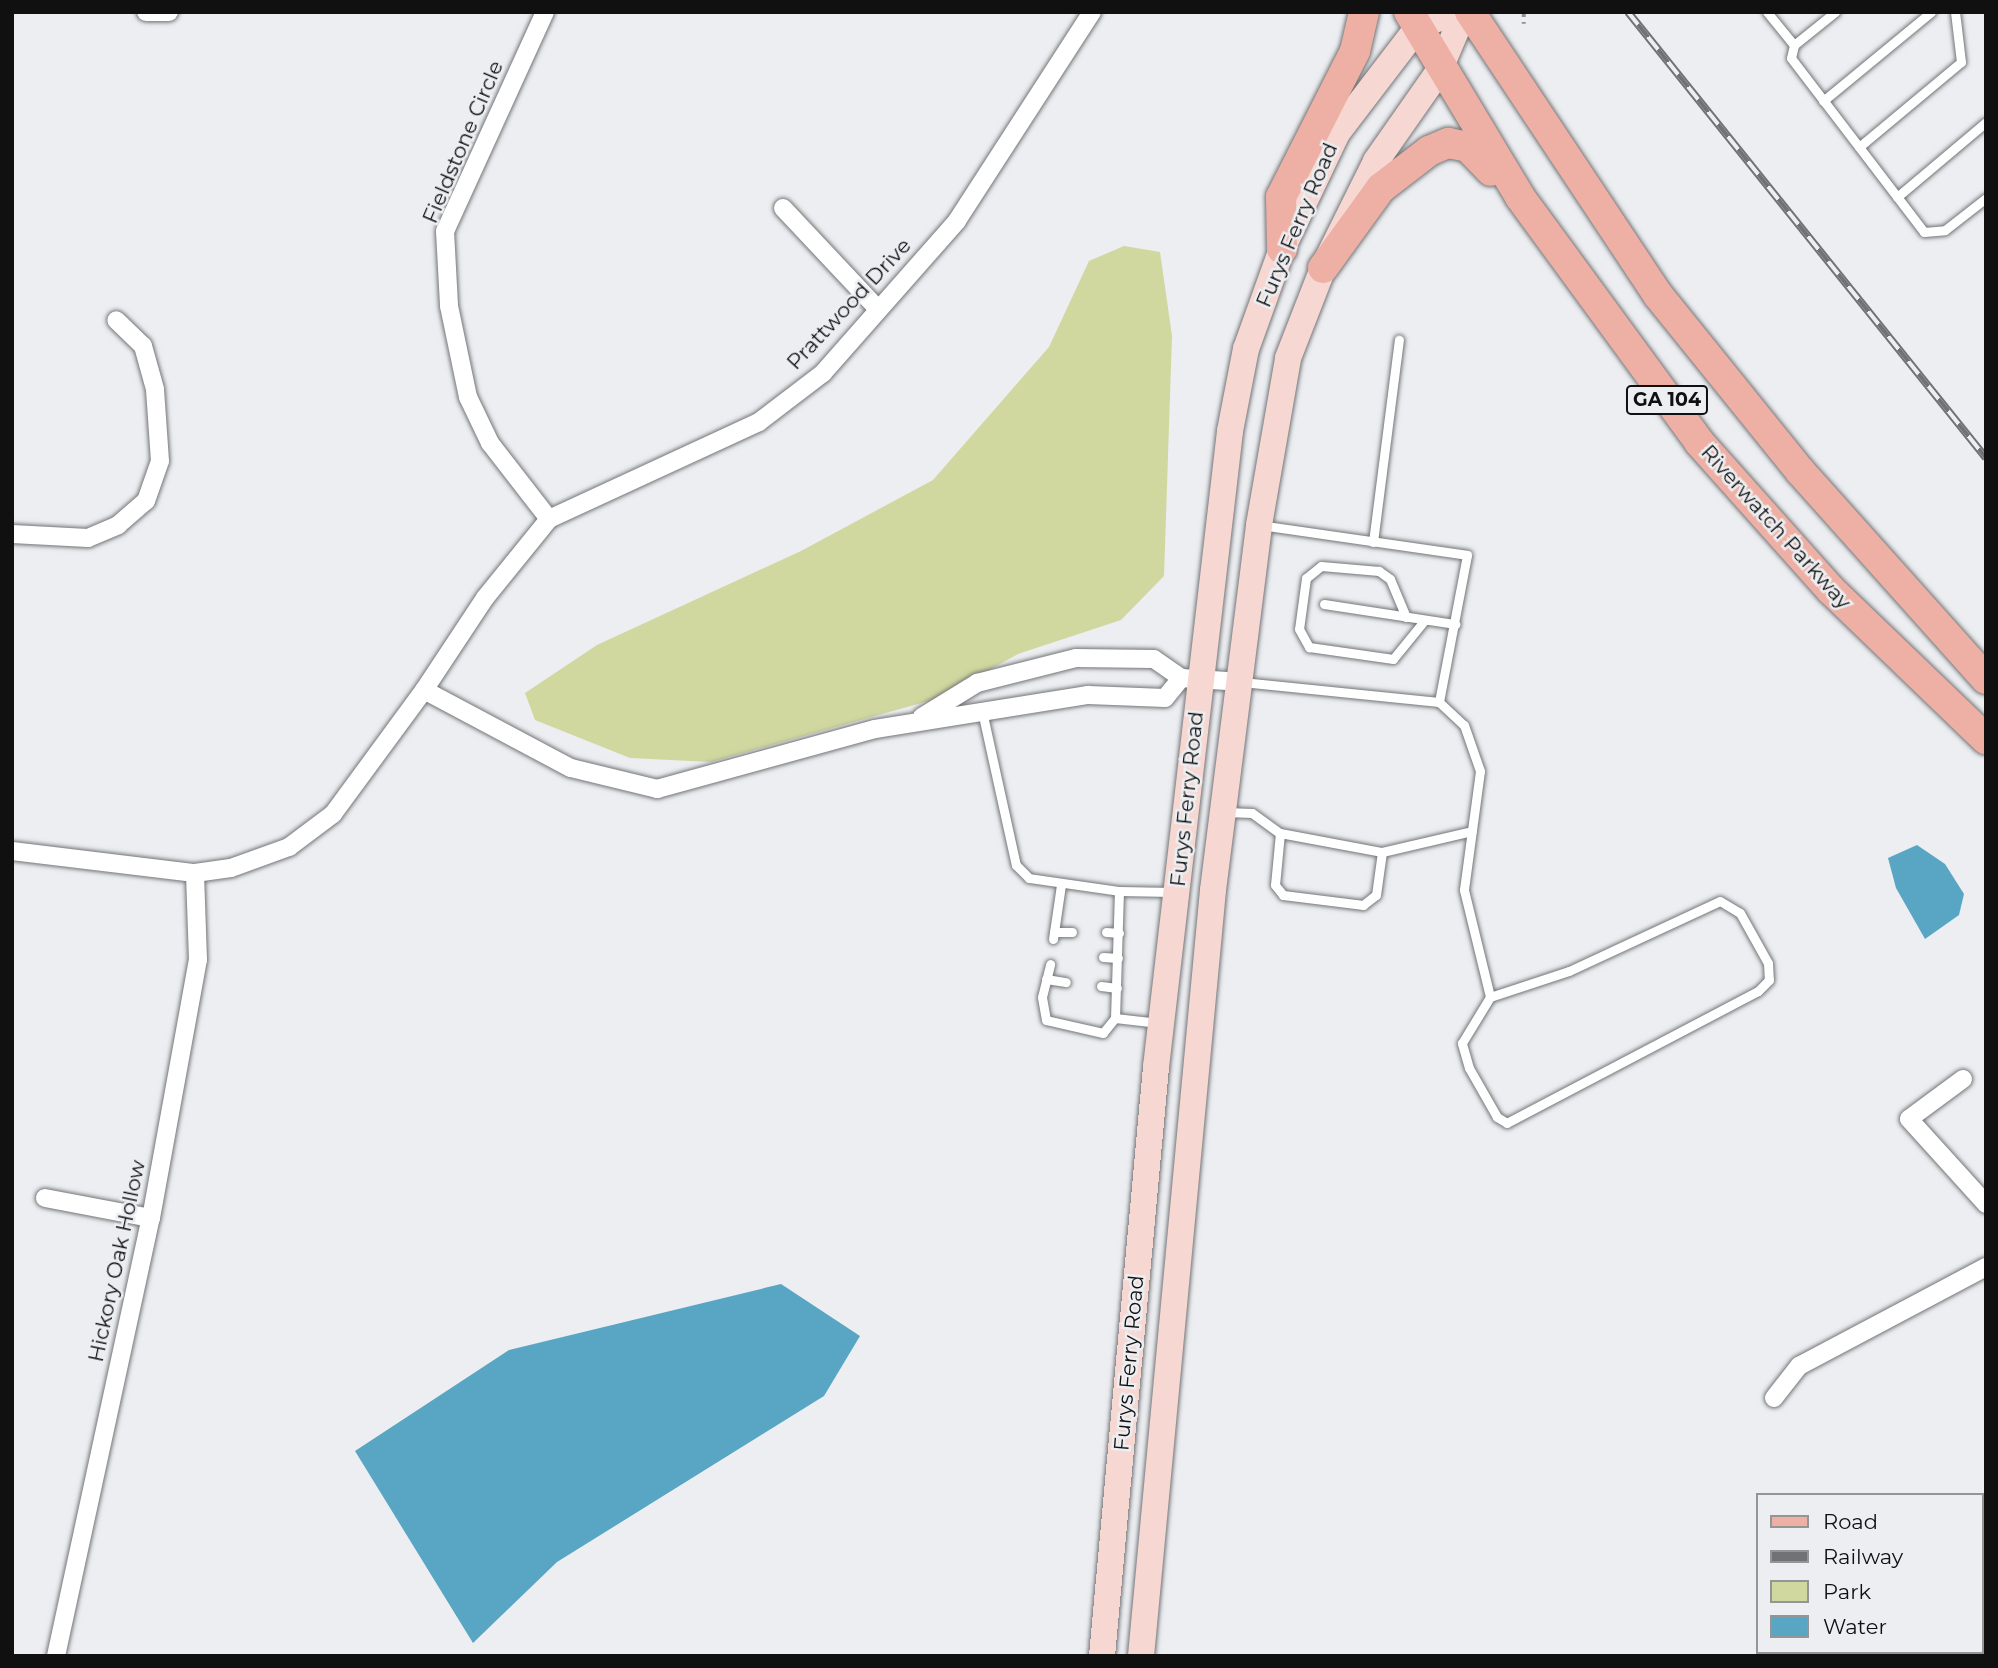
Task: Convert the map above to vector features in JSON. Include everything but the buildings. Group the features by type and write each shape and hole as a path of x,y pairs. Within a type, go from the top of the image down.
{"main road":[{"path":"1282,249 1281,197 1355,51 1364,12"},
{"name":"Furys Ferry Road","path":"1102,1656 1161,1024 1176,892 1190,679 1246,349 1282,249 1337,133 1413,20 1454,12"},
{"name":"Furys Ferry Road","path":"1141,1656 1223,811 1242,682 1259,525 1288,358 1323,268 1376,161 1439,71 1464,12"},
{"name":"GA 104","path":"1469,12 1593,205 1688,334 1986,679"},
{"name":"Riverwatch Parkway","path":"1413,20 1439,71 1520,197 1626,347 1777,533 1986,740"},
{"path":"1323,268 1381,188 1448,143 1468,147 1520,197"}],"street":[{"path":"146,12 169,12"},
{"name":"Fieldstone Circle","path":"545,12 445,231 449,306 468,397 491,443 550,519"},
{"name":"Prattwood Drive","path":"12,851 195,873 231,868 289,847 333,814 424,690 485,598 550,519 759,422 823,373 876,307 957,221 1092,12"},
{"path":"783,208 876,307"},
{"path":"12,534 88,538 118,525 146,501 160,461 155,389 143,346 116,320"},
{"path":"914,723 977,683 1076,658 1154,659 1190,679 1242,682"},
{"path":"424,690 571,768 657,789 914,723 1088,695 1165,698 1190,679"},
{"name":"Hickory Oak Hollow","path":"56,1656 151,1218 198,960 195,873"},
{"path":"1963,1079 1909,1119 1986,1204"},
{"path":"45,1198 151,1218"},
{"path":"1774,1398 1799,1366 1986,1267"}],"lane":[{"path":"1767,12 1794,45"},
{"path":"1835,12 1794,45 1791,58 1924,232 1945,230 1986,198"},
{"path":"1824,101 1931,12"},
{"path":"1859,147 1961,62 1955,12"},
{"path":"1897,197 1986,122"},
{"path":"1373,542 1399,340"},
{"path":"1259,525 1467,555 1440,702"},
{"path":"1406,617 1390,579 1379,571 1321,566 1306,578 1299,629 1309,647 1393,659 1424,621"},
{"path":"1324,604 1455,624"},
{"path":"1242,682 1440,702 1464,725 1480,771 1464,890 1490,997 1462,1043 1469,1068 1497,1117 1507,1123 1758,991 1769,980 1768,963 1741,913 1720,901 1569,971 1490,997"},
{"path":"982,711 1016,865 1029,878 1061,885 1119,891 1176,892"},
{"path":"1223,811 1252,813 1280,833 1382,852 1472,831"},
{"path":"1280,833 1275,886 1283,895 1363,905 1376,895 1382,852"},
{"path":"1061,885 1054,936 1072,932"},
{"path":"1050,964 1046,979 1046,1020 1103,1033 1115,1018 1119,891"},
{"path":"1106,932 1119,933"},
{"path":"1103,957 1118,958"},
{"path":"1046,979 1066,982"},
{"path":"1101,986 1117,988"},
{"path":"1115,1018 1161,1024"}],"path":[{"path":"1524,12 1524,24"}],"green space":[{"path":"1124,246 1160,252 1172,336 1164,576 1121,620 1018,654 939,698 711,762 630,758 535,720 525,693 597,645 801,551 933,480 1049,347 1089,261"}],"water":[{"path":"1917,845 1945,864 1964,894 1959,915 1925,939 1896,888 1888,858"},
{"path":"781,1284 860,1336 824,1396 557,1562 473,1643 355,1451 509,1350"}],"railway":[{"path":"1628,12 1986,458"}]}
